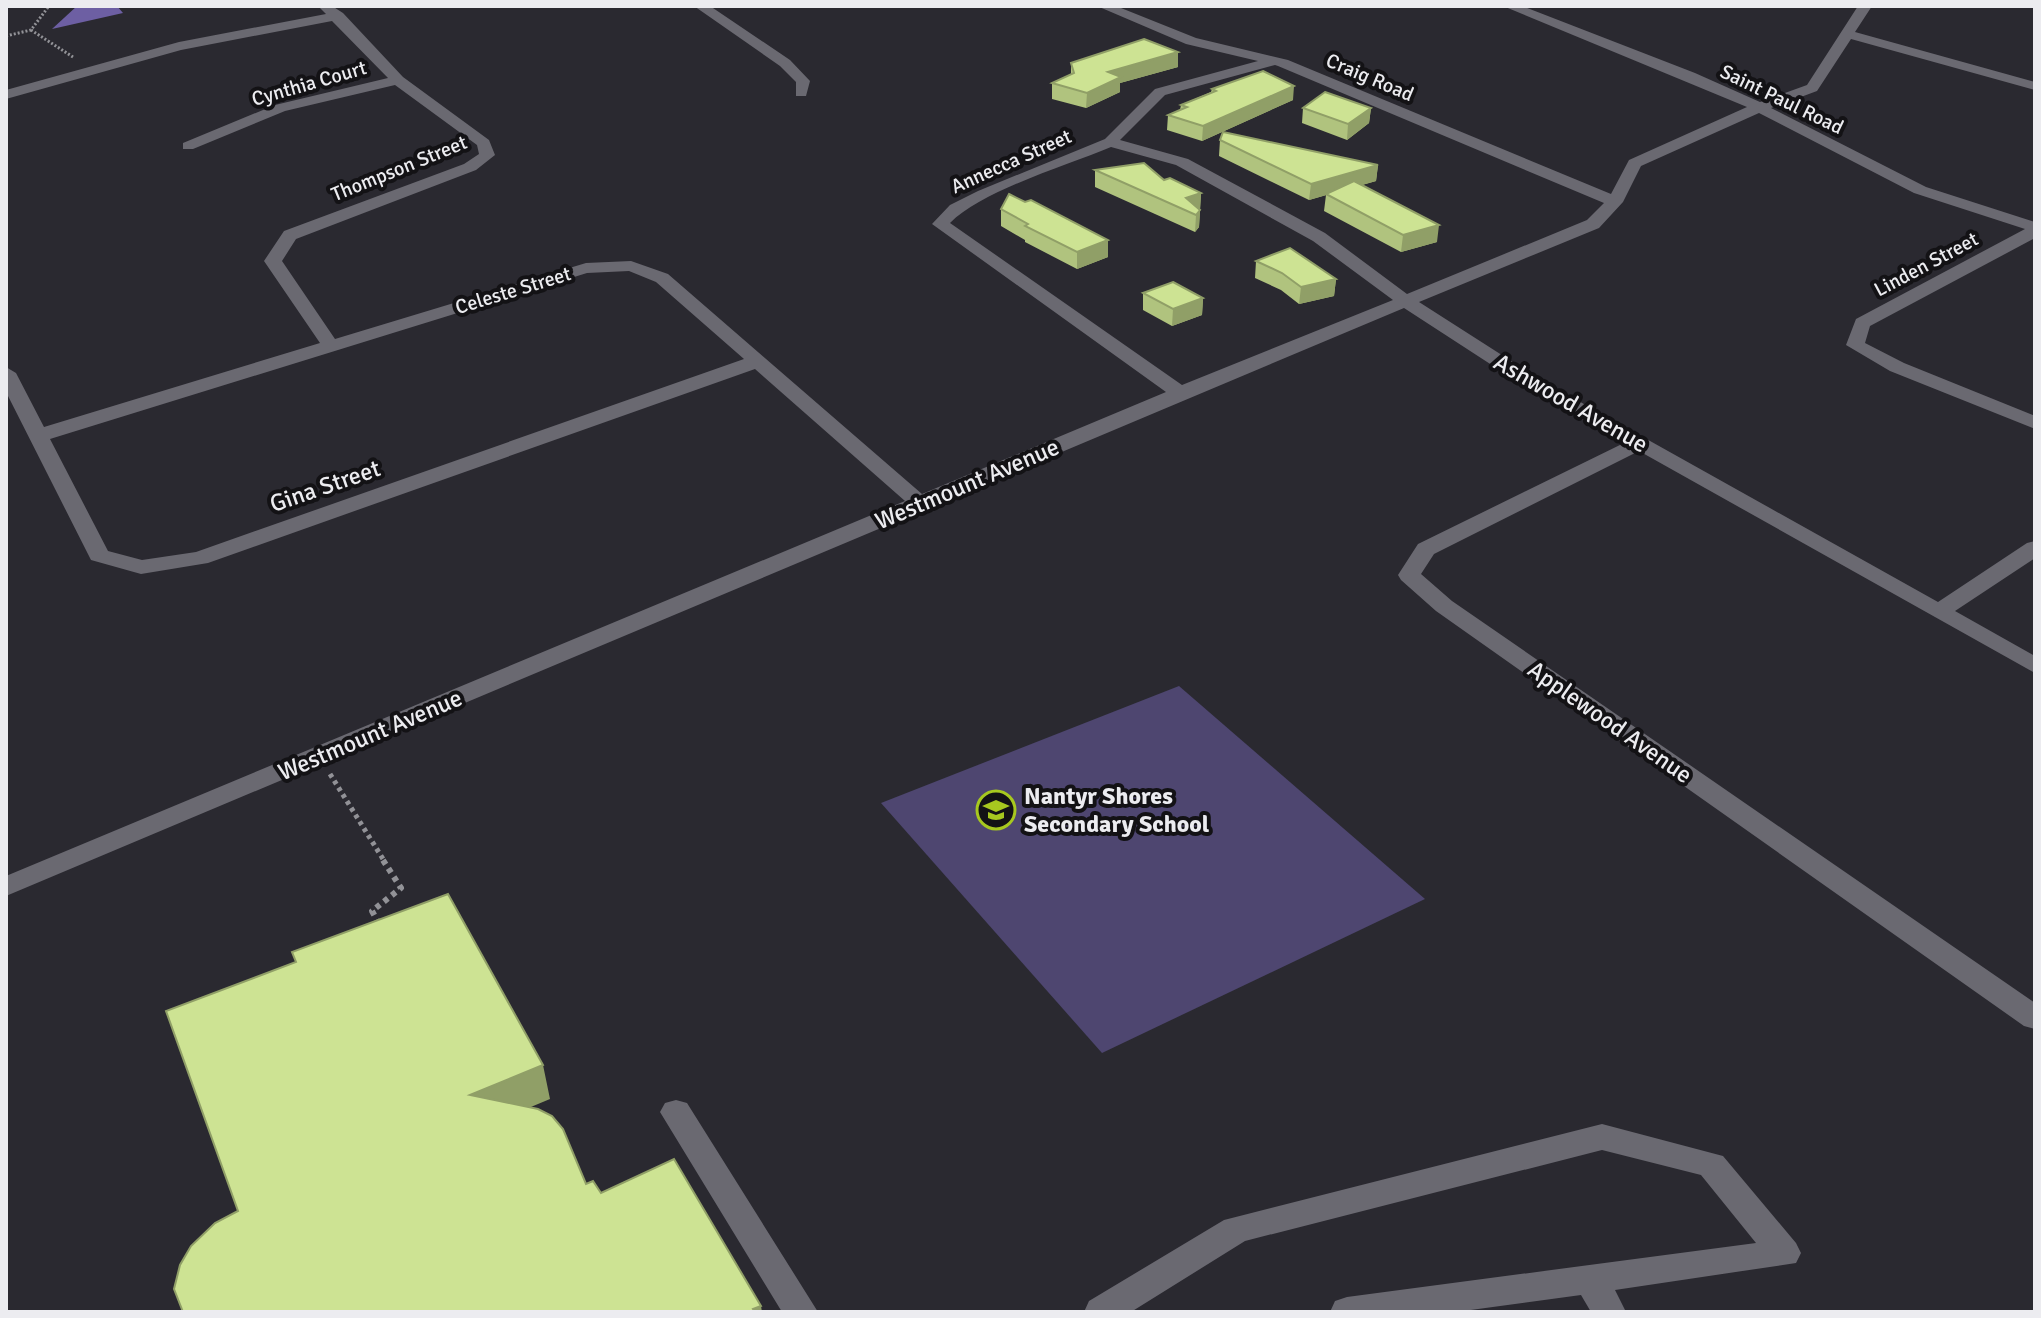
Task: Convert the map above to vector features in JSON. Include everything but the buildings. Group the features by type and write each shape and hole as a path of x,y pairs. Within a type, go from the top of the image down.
{"street":[{"name":"Thompson Street","path":"325,6 398,80 484,143 487,155 470,167 290,235 273,261 331,346"},
{"path":"701,6 785,63 803,81 801,93"},
{"name":"Craig Road","path":"1104,6 1191,41 1275,61 1615,202"},
{"name":"Saint Paul Road","path":"1510,6 1616,46 1759,107 1920,190 2035,229"},
{"name":"Westmount Avenue","path":"6,887 1180,393 1593,224 1615,202 1635,163 1759,107 1812,88 1865,6"},
{"path":"6,95 179,46 338,16"},
{"path":"1845,33 2035,86"},
{"name":"Annecca Street","path":"1180,393 940,224 956,208 984,194 1110,142 1160,92 1275,61"},
{"name":"Cynthia Court","path":"188,146 280,108 398,80"},
{"name":"Ashwood Avenue","path":"1110,142 1182,162 1319,237 1406,301 1534,384 2035,666"},
{"name":"Linden Street","path":"2035,229 1862,323 1855,345 1897,367 2035,423"},
{"name":"Celeste Street","path":"37,436 586,268 631,266 662,278 921,504"},
{"name":"Gina Street","path":"6,373 99,555 141,567 200,558 758,361"},
{"name":"Applewood Avenue","path":"1640,443 1426,549 1409,575 1444,606 2035,1018"},
{"path":"1938,612 2035,548"},
{"path":"676,1112 801,1312"},
{"path":"1101,1312 1236,1230 1602,1137 1712,1165 1784,1253 1347,1312"},
{"path":"1590,1279 1609,1312"}],"path":[{"path":"6,36 31,30 49,6"},
{"path":"31,30 34,35 94,69"},
{"path":"319,756 401,888 372,911 385,935"}],"shaded area":[{"path":"77,6 117,6 123,13 52,29"},
{"path":"1179,686 1425,899 1102,1053 881,803"}],"place":[{"name":"Nantyr Shores Secondary School","path":"996,810"}]}
